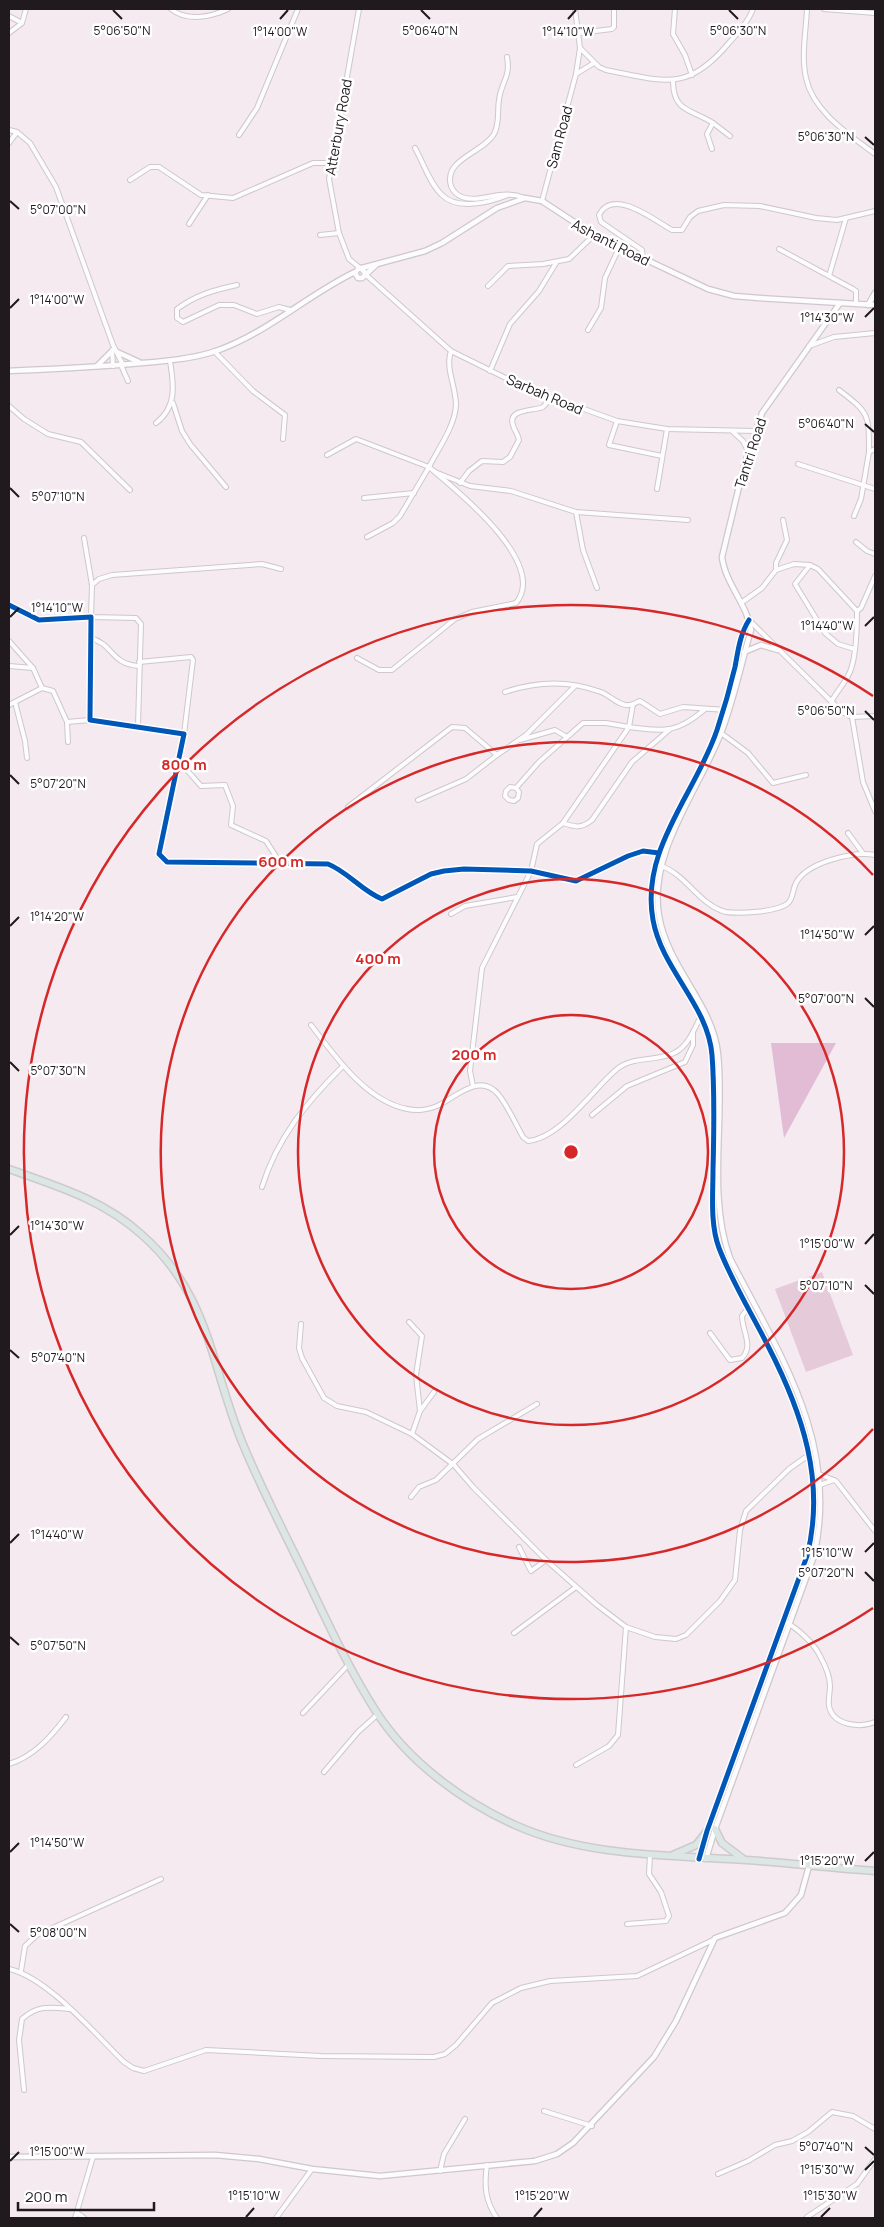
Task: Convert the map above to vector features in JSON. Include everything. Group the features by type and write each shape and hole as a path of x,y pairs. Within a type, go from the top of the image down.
{"highway":[{"path":"9,1169 80,1194 108,1209 142,1234 174,1270 198,1309 242,1441 348,1664 378,1714 401,1742 433,1774 483,1809 506,1820 546,1837 584,1846 703,1859 748,1860 875,1871"},
{"path":"714,1829 718,1838 729,1850 748,1860"},
{"path":"672,1856 696,1845 707,1831"}],"street":[{"path":"9,33 22,23 26,9"},
{"path":"171,9 182,15 204,17 228,9"},
{"path":"239,136 257,108 298,9"},
{"name":"Atterbury Road","path":"359,9 330,163 329,179 339,233 349,259 361,273 377,284"},
{"name":"Sam Road","path":"542,201 576,74 580,48 575,9"},
{"path":"579,32 612,29 614,27 614,9"},
{"path":"675,9 673,34 685,55 692,75"},
{"path":"580,48 594,63 606,70 673,81 692,75 710,64 746,22 753,9"},
{"path":"807,9 805,58 807,84 834,123 875,154"},
{"path":"824,9 875,13"},
{"path":"9,16 22,23"},
{"path":"506,56 508,74 499,99 497,126 488,142 454,166 450,174 450,183 453,191 459,196 469,199 512,193 525,198"},
{"path":"576,74 594,63"},
{"path":"673,81 675,97 679,106 713,123 730,136"},
{"path":"712,149 707,134 713,123"},
{"path":"9,130 17,132 30,143 56,187 113,346 128,381"},
{"path":"9,143 17,132"},
{"path":"416,148 440,192 451,201 474,204 489,203 512,193"},
{"path":"130,180 150,167 159,167 201,195 233,198 313,163 330,163"},
{"path":"189,224 208,196"},
{"name":"Ashanti Road","path":"9,371 170,361 214,352 258,332 290,310 342,280 361,273 377,264 425,251 442,243 497,208 525,198 542,201 594,235 708,289 734,296 875,305"},
{"path":"643,259 642,250 601,222 599,215 606,205 613,202 629,206 672,230 678,231 682,230 690,217 698,211 724,205 760,206 816,218 838,220 875,211"},
{"path":"829,276 846,218"},
{"path":"320,236 339,233"},
{"path":"488,286 508,266 556,263 572,256 594,235"},
{"path":"588,330 601,308 605,278 619,248"},
{"path":"779,249 855,290 856,304"},
{"path":"490,371 510,324 539,291 556,263"},
{"name":"Sarbah Road","path":"377,284 451,351 490,371 551,398 616,422 667,429 755,431"},
{"path":"237,285 222,287 193,298 177,309 177,318 183,322 219,304 227,304 257,314 279,306 290,310"},
{"path":"868,305 875,293"},
{"name":"Tantri Road","path":"749,620 726,572 722,557 748,452 767,404 840,303"},
{"path":"809,346 834,337 875,333"},
{"path":"113,346 111,352 113,366"},
{"path":"366,537 393,523 400,516 451,425 456,407 455,390 448,364 451,351"},
{"path":"96,366 111,352"},
{"path":"117,352 140,363"},
{"path":"214,352 253,391 285,415 283,439"},
{"path":"170,361 173,403 182,431 190,444 226,487"},
{"path":"839,390 863,409 867,416 869,452 859,507 854,516"},
{"path":"460,482 476,464 482,461 503,462 510,457 519,440 513,426 514,417 524,409 543,407 551,398"},
{"path":"156,424 164,417 173,403"},
{"path":"9,406 24,419 48,434 81,442 130,490"},
{"path":"616,422 609,445 662,456"},
{"path":"657,489 667,429"},
{"path":"734,432 743,441 748,452"},
{"path":"328,456 356,439 429,467 502,535 520,573 522,595 516,603 509,606 472,612 455,619 392,670 379,670 357,658"},
{"path":"869,452 875,449"},
{"path":"798,464 875,489"},
{"path":"435,472 450,476 460,482 528,495 576,512 688,520"},
{"path":"364,498 414,493"},
{"path":"576,512 583,550 597,588"},
{"path":"776,570 776,563 787,540 783,520"},
{"path":"84,538 92,585 90,720"},
{"path":"856,542 867,551 875,554"},
{"path":"92,585 103,577 122,574 262,564 281,568"},
{"path":"740,603 757,593 776,570 794,564 810,565 818,569 857,611 857,634 848,676 838,688 831,702"},
{"path":"810,565 794,584 825,633 838,644 854,649"},
{"path":"857,611 862,608 875,576"},
{"path":"9,605 40,620 91,617 136,618 141,624 138,726"},
{"path":"749,620 831,702 852,717 875,716"},
{"path":"703,1859 790,1625 815,1552 820,1515 819,1474 812,1430 799,1395 730,1258 723,1235 719,1208 720,1091 718,1054 713,1031 704,1011 675,963 664,938 658,901 661,866 719,731 750,630 749,620"},
{"path":"725,710 744,629 749,620"},
{"path":"90,638 99,641 124,664 191,658 193,660 184,734 159,854 163,859 173,864 328,864 338,868 382,900 431,874 444,871 464,868 531,872 576,881 636,853 643,851 659,853"},
{"path":"9,640 33,668 42,688"},
{"path":"744,652 761,645 778,650"},
{"path":"9,666 33,668"},
{"path":"505,692 526,685 545,683 575,686 602,692 623,705 640,701 660,714 682,707 725,710"},
{"path":"418,800 466,779 520,740 575,686"},
{"path":"9,705 42,688 53,691 67,722 68,742"},
{"path":"15,702 25,741 27,758"},
{"path":"473,1086 470,1072 482,968 531,872 538,844 563,823 628,727 633,704"},
{"path":"516,788 539,762 586,722 668,730 685,725 704,710"},
{"path":"852,717 863,782 875,811"},
{"path":"67,722 90,720 184,734"},
{"path":"348,808 452,727 465,728 497,755"},
{"path":"520,740 555,730 567,737"},
{"path":"563,823 577,828 586,825 592,820 632,762 668,730"},
{"path":"719,731 754,758 773,783 806,775"},
{"path":"703,1859 707,1831 808,1551 813,1518 814,1487 805,1432 770,1348 724,1260 715,1236 713,1208 714,1091 712,1053 708,1032 701,1016 669,965 655,928 652,909 652,884 659,853 719,731"},
{"path":"178,760 201,786 225,785 232,806 230,825 266,840 280,864"},
{"path":"848,833 862,852"},
{"path":"661,866 671,870 713,907 726,912 748,912 786,905 791,900 796,883 806,873 837,858 862,852 875,855"},
{"path":"451,914 465,906 517,897"},
{"path":"311,1026 342,1067 393,1105 408,1110 425,1110 437,1106 464,1089 473,1086 486,1086 495,1090 523,1137 528,1141 536,1140 582,1106 618,1069 647,1057 675,1053 694,1031 704,1011"},
{"path":"592,1115 627,1086 684,1062 693,1045 694,1031"},
{"path":"262,1187 271,1160 283,1138 319,1090 342,1067"},
{"path":"710,1333 730,1360 742,1358 746,1354 748,1344 742,1316 748,1308"},
{"path":"409,1322 422,1336 416,1375 420,1411"},
{"path":"301,1324 299,1348 302,1358 324,1398 337,1406 366,1412 412,1434 454,1464 473,1487 546,1560 576,1587 626,1627 655,1637 676,1638 686,1635 720,1602 735,1580 740,1530 746,1511 784,1474 810,1454"},
{"path":"412,1434 420,1411 434,1392"},
{"path":"411,1497 419,1487 433,1482 454,1464 478,1439 537,1404"},
{"path":"805,1432 812,1430"},
{"path":"819,1474 834,1480 875,1531"},
{"path":"814,1487 834,1480"},
{"path":"520,1547 531,1571 546,1560"},
{"path":"514,1632 576,1587"},
{"path":"784,1621 821,1658 830,1681 829,1706 833,1713 845,1722 859,1726 875,1722"},
{"path":"576,1765 609,1746 618,1735 626,1627"},
{"path":"303,1713 348,1664"},
{"path":"324,1772 358,1732 378,1714"},
{"path":"9,1764 26,1758 35,1751 66,1717"},
{"path":"627,1924 666,1921 669,1916 661,1892 649,1874 650,1854"},
{"path":"9,1968 21,1971 32,1978 69,2009 124,2062 140,2070 151,2069 206,2050 320,2056 434,2057 445,2054 456,2045 492,2003 521,1988 550,1981 637,1976 713,1940 717,1936 785,1913 801,1895 809,1866"},
{"path":"21,1971 25,1946 37,1935 161,1879"},
{"path":"9,2158 215,2155 259,2159 312,2169 380,2176 535,2161 557,2154 592,2126 648,2063 676,2021 713,1940"},
{"path":"24,2090 19,2040 22,2019 37,2008 47,2006 69,2009"},
{"path":"544,2111 592,2126"},
{"path":"718,2174 756,2157 775,2145 792,2141 808,2132 832,2112 853,2116 875,2128"},
{"path":"440,2171 444,2154 465,2119"},
{"path":"75,2218 93,2157"},
{"path":"807,2217 857,2184 875,2159"},
{"path":"487,2165 485,2188 488,2200 497,2218"},
{"path":"276,2218 312,2169"},
{"path":"77,2213 84,2218"}],"shaded area":[{"path":"771,1043 836,1043 784,1138"},
{"path":"822,1272 853,1355 806,1372 775,1289"}],"cycle path":[{"path":"9,605 39,620 91,617 90,720 184,734 159,854 167,862 328,864 382,899 431,874 444,871 464,869 531,871 576,881 628,856 643,851 659,853"},
{"path":"699,1859 707,1831 807,1556 814,1501 812,1474 807,1448 791,1396 768,1346 730,1273 716,1239 713,1209 714,1084 709,1037 694,1003 665,955 658,938 653,920 651,894 655,869 662,845 708,753 717,730 731,683 741,637 749,620"}]}
